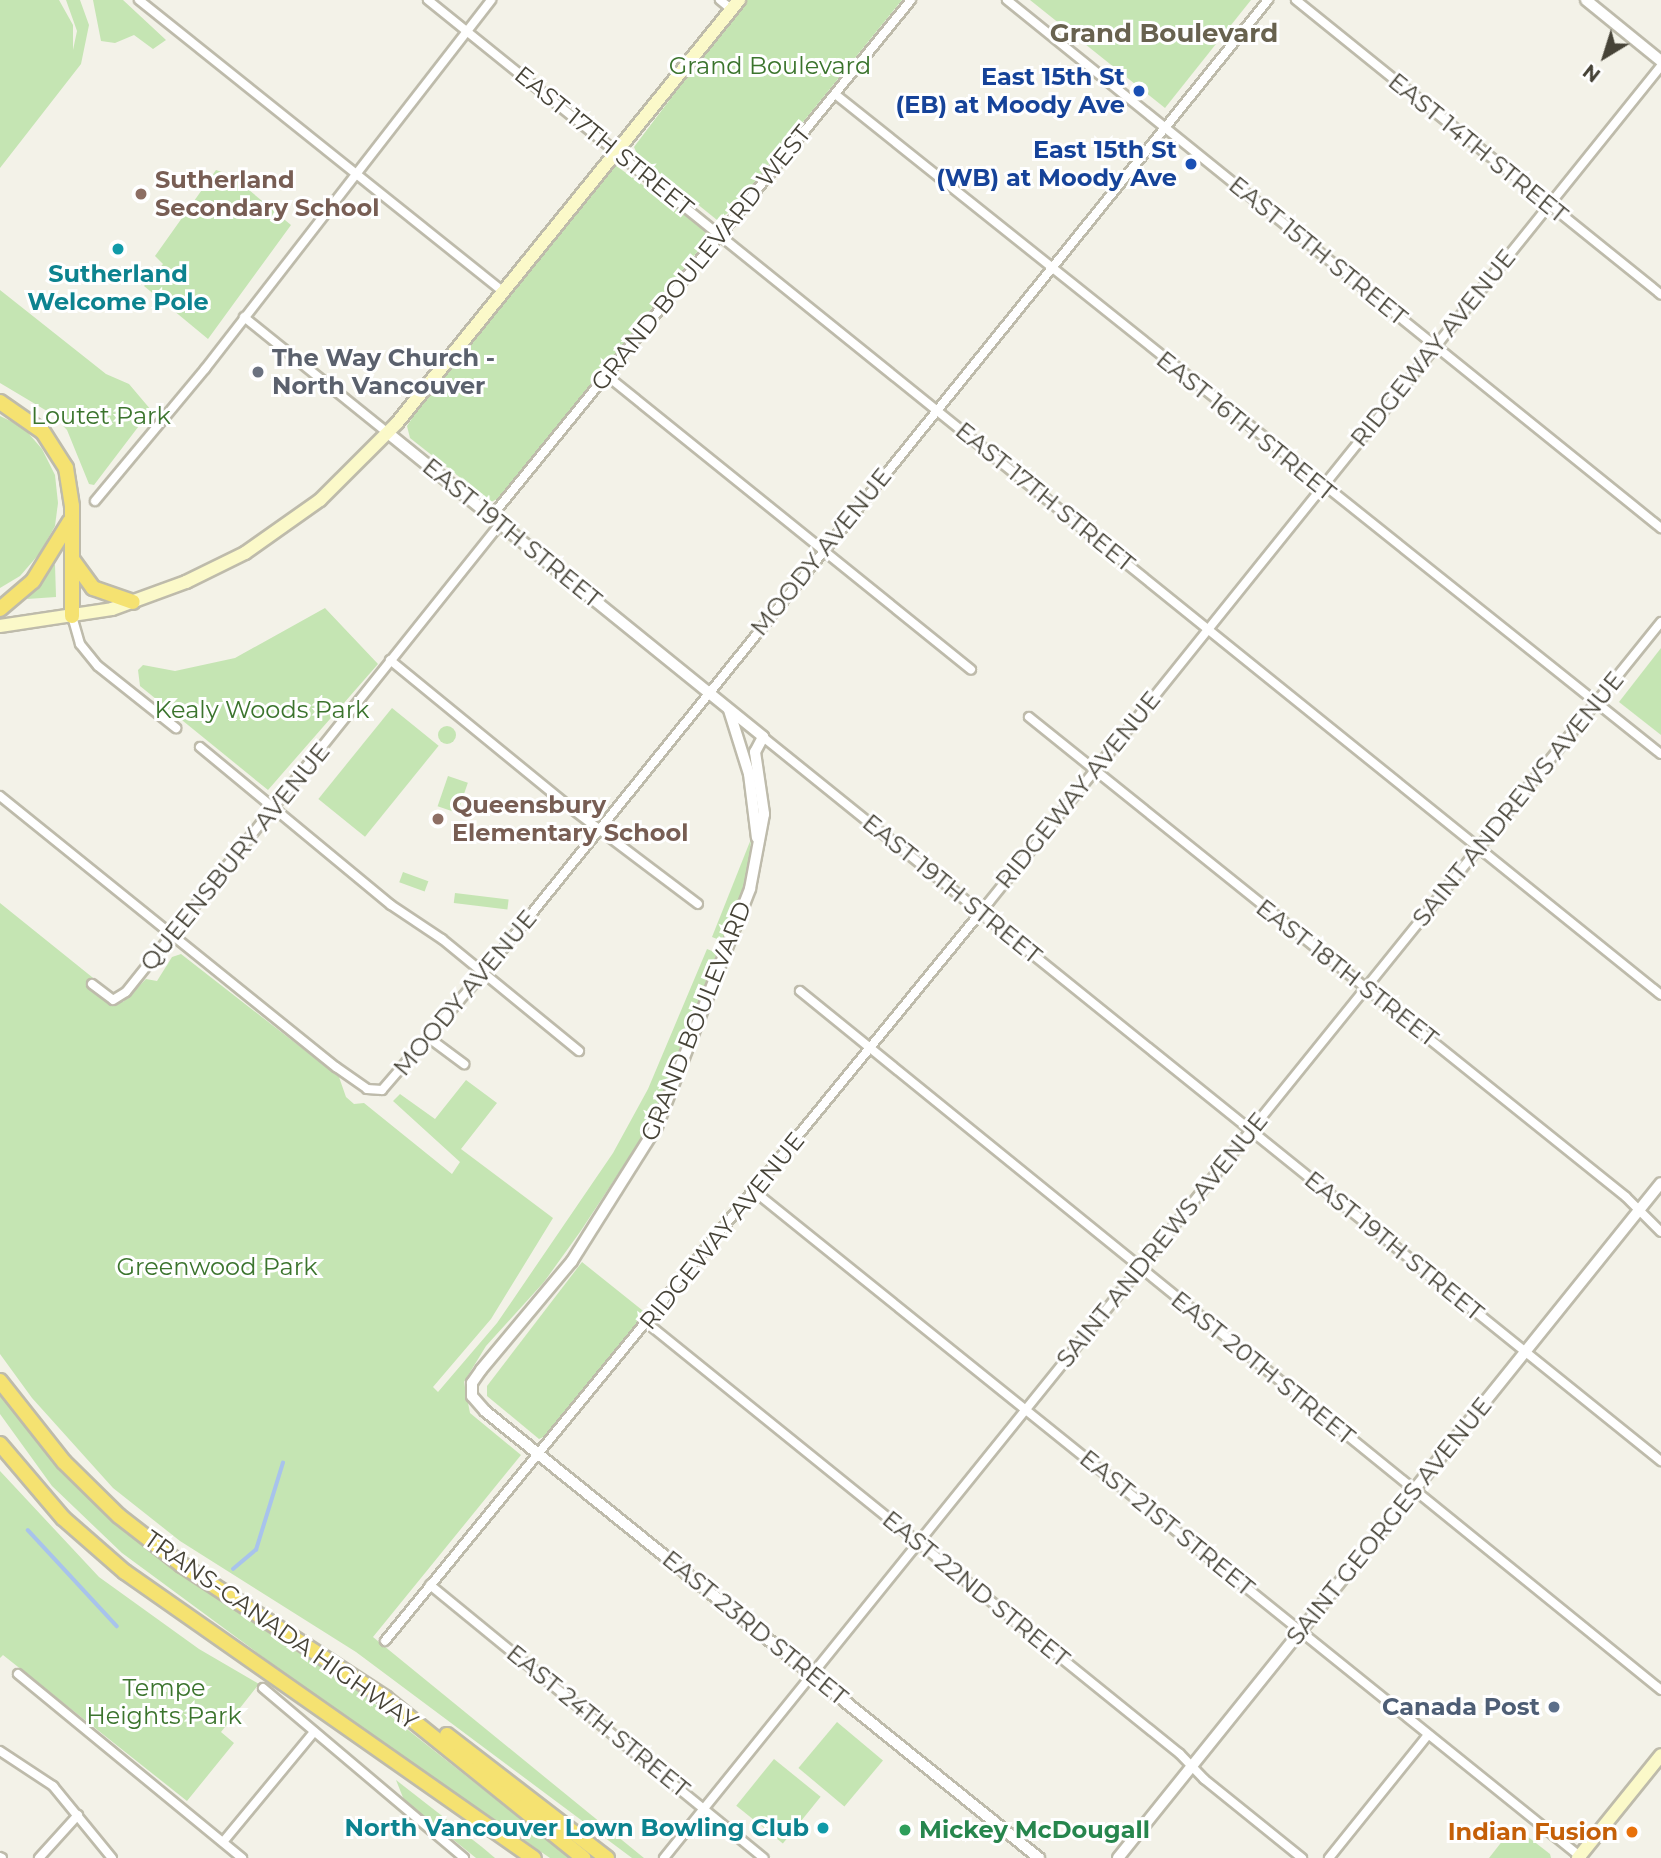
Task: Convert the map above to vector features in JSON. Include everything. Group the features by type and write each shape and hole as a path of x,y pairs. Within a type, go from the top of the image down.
{"highway":[{"path":"4,407 43,432 57,448 68,477 72,517 72,616"},
{"path":"0,609 33,581 72,517"},
{"path":"72,559 93,588 133,602"},
{"name":"TRANS-CANADA HIGHWAY","path":"0,1381 64,1462 119,1516 182,1565 352,1674 583,1858"},
{"name":"TRANS-CANADA HIGHWAY","path":"0,1444 63,1518 125,1572 534,1858"},
{"path":"352,1674 437,1727 607,1858"},
{"path":"457,1803 522,1858"}],"main road":[{"path":"0,626 72,616 133,602 211,572 272,536 320,500 387,433 735,5"},
{"path":"1580,1857 1661,1755"}],"street":[{"path":"139,0 503,292"},
{"name":"EAST 17TH STREET","path":"428,0 1661,995"},
{"path":"95,501 244,317 491,0"},
{"path":"720,0 735,5"},
{"name":"GRAND BOULEVARD WEST","path":"491,517 911,0"},
{"name":"EAST 15TH STREET","path":"1007,0 1661,528"},
{"name":"MOODY AVENUE","path":"174,934 366,1089 382,1090 392,1082 600,829 822,550 1268,0"},
{"name":"EAST 14TH STREET","path":"1296,0 1661,295"},
{"path":"1586,0 1661,63"},
{"name":"RIDGEWAY AVENUE","path":"385,1641 980,912 1661,63"},
{"name":"EAST 16TH STREET","path":"835,94 1321,487 1661,754"},
{"name":"EAST 19TH STREET","path":"244,317 1661,1461"},
{"path":"606,375 971,670"},
{"name":"QUEENSBURY AVENUE","path":"92,984 118,1000 274,810 500,524"},
{"path":"72,616 80,644 98,666 176,727"},
{"name":"SAINT ANDREWS AVENUE","path":"664,1858 1661,622"},
{"path":"390,660 698,904"},
{"name":"GRAND BOULEVARD","path":"730,709 730,725 749,774 758,842"},
{"name":"EAST 18TH STREET","path":"1029,717 1366,988 1639,1211 1661,1232"},
{"name":"GRAND BOULEVARD","path":"472,1396 472,1383 572,1261 657,1126 742,912 763,806 755,752 763,737"},
{"path":"200,747 274,810 483,972 579,1051"},
{"path":"0,796 174,934"},
{"name":"EAST 20TH STREET","path":"800,991 1661,1690"},
{"path":"429,1038 464,1064"},
{"name":"SAINT GEORGES AVENUE","path":"1118,1858 1661,1184"},
{"name":"EAST 21ST STREET","path":"754,1191 1580,1857"},
{"name":"EAST 22ND STREET","path":"647,1323 1192,1766 1301,1858"},
{"name":"EAST 23RD STREET","path":"472,1396 538,1454 1039,1858"},
{"name":"EAST 24TH STREET","path":"430,1585 764,1858"},
{"path":"18,1674 242,1858"},
{"path":"263,1688 464,1858"},
{"path":"223,1842 314,1732"},
{"path":"1329,1858 1428,1735"},
{"path":"0,1751 53,1786 112,1858"},
{"path":"40,1858 78,1815"}],"green space":[{"path":"0,0 59,0 73,25 73,50 77,31 66,0 80,0 89,25 81,64 0,168"},
{"path":"93,0 123,0 166,40 153,49 134,35 115,43 101,41"},
{"name":"Grand Boulevard","path":"745,0 902,0 731,211 717,220 638,156 634,147"},
{"path":"1030,0 1251,0 1165,108"},
{"path":"615,165 705,230 706,241 499,498 491,502 410,438 407,426 433,386"},
{"path":"216,170 231,175 291,225 208,339 144,286 163,264 155,256"},
{"name":"Loutet Park","path":"0,290 106,374 129,384 151,410 94,485 89,484 67,430 52,414 0,383"},
{"path":"0,416 23,427 42,449 55,475 58,503 55,526 40,553 20,576 0,588"},
{"path":"55,564 56,597 27,599"},
{"name":"Kealy Woods Park","path":"325,608 378,664 268,790 140,686 138,670 143,665 175,671 235,658"},
{"path":"1661,648 1661,735 1619,702"},
{"path":"392,708 439,746 365,837 318,799"},
{"path":"447,726 453,729 456,735 453,741 447,744 441,741 438,735 441,729"},
{"path":"448,776 468,783 457,813 438,806"},
{"path":"751,839 749,874 722,941 712,937"},
{"path":"403,872 428,881 425,892 399,882"},
{"path":"455,893 509,900 507,910 454,903"},
{"name":"Greenwood Park","path":"0,903 123,1002 146,979 157,981 172,957 181,954 339,1077 346,1097 354,1104 364,1103 452,1174 460,1162 393,1101 400,1094 435,1119 466,1080 497,1103 461,1149 553,1218 491,1319 433,1387 438,1392 497,1323 613,1153 648,1089 707,949 717,953 653,1121 544,1282 486,1346 464,1382 470,1413 521,1455 373,1637 644,1858 632,1858 356,1652 180,1541 113,1488 32,1398 0,1354"},
{"path":"582,1262 647,1314 552,1433 539,1439 487,1396 487,1386"},
{"path":"0,1393 74,1481 131,1535 192,1582 322,1662 570,1858 550,1858 328,1705 122,1553 52,1486 0,1414"},
{"name":"Tempe Heights Park","path":"0,1471 99,1577 199,1649 259,1684 221,1732 234,1743 187,1801 3,1655 0,1658"},
{"path":"837,1722 883,1761 844,1807 798,1768"},
{"path":"774,1759 821,1797 783,1843 736,1806"},
{"path":"396,1780 495,1858 476,1858 404,1800"},
{"path":"1514,1826 1550,1854 1551,1858 1489,1858"}],"waterway":[{"path":"233,1569 256,1550 283,1463"},
{"path":"28,1530 117,1626"}],"place":[{"name":"East 15th St (EB) at Moody Ave","path":"1139,91"},
{"name":"East 15th St (WB) at Moody Ave","path":"1191,164"},
{"name":"Sutherland Secondary School","path":"141,194"},
{"name":"Sutherland Welcome Pole","path":"118,249"},
{"name":"The Way Church - North Vancouver","path":"258,372"},
{"name":"Queensbury Elementary School","path":"438,819"},
{"name":"Canada Post","path":"1554,1707"},
{"name":"North Vancouver Lown Bowling Club","path":"823,1828"},
{"name":"Mickey McDougall","path":"905,1830"},
{"name":"Indian Fusion","path":"1632,1832"}],"district":[{"name":"Grand Boulevard","path":"1164,34"}]}
